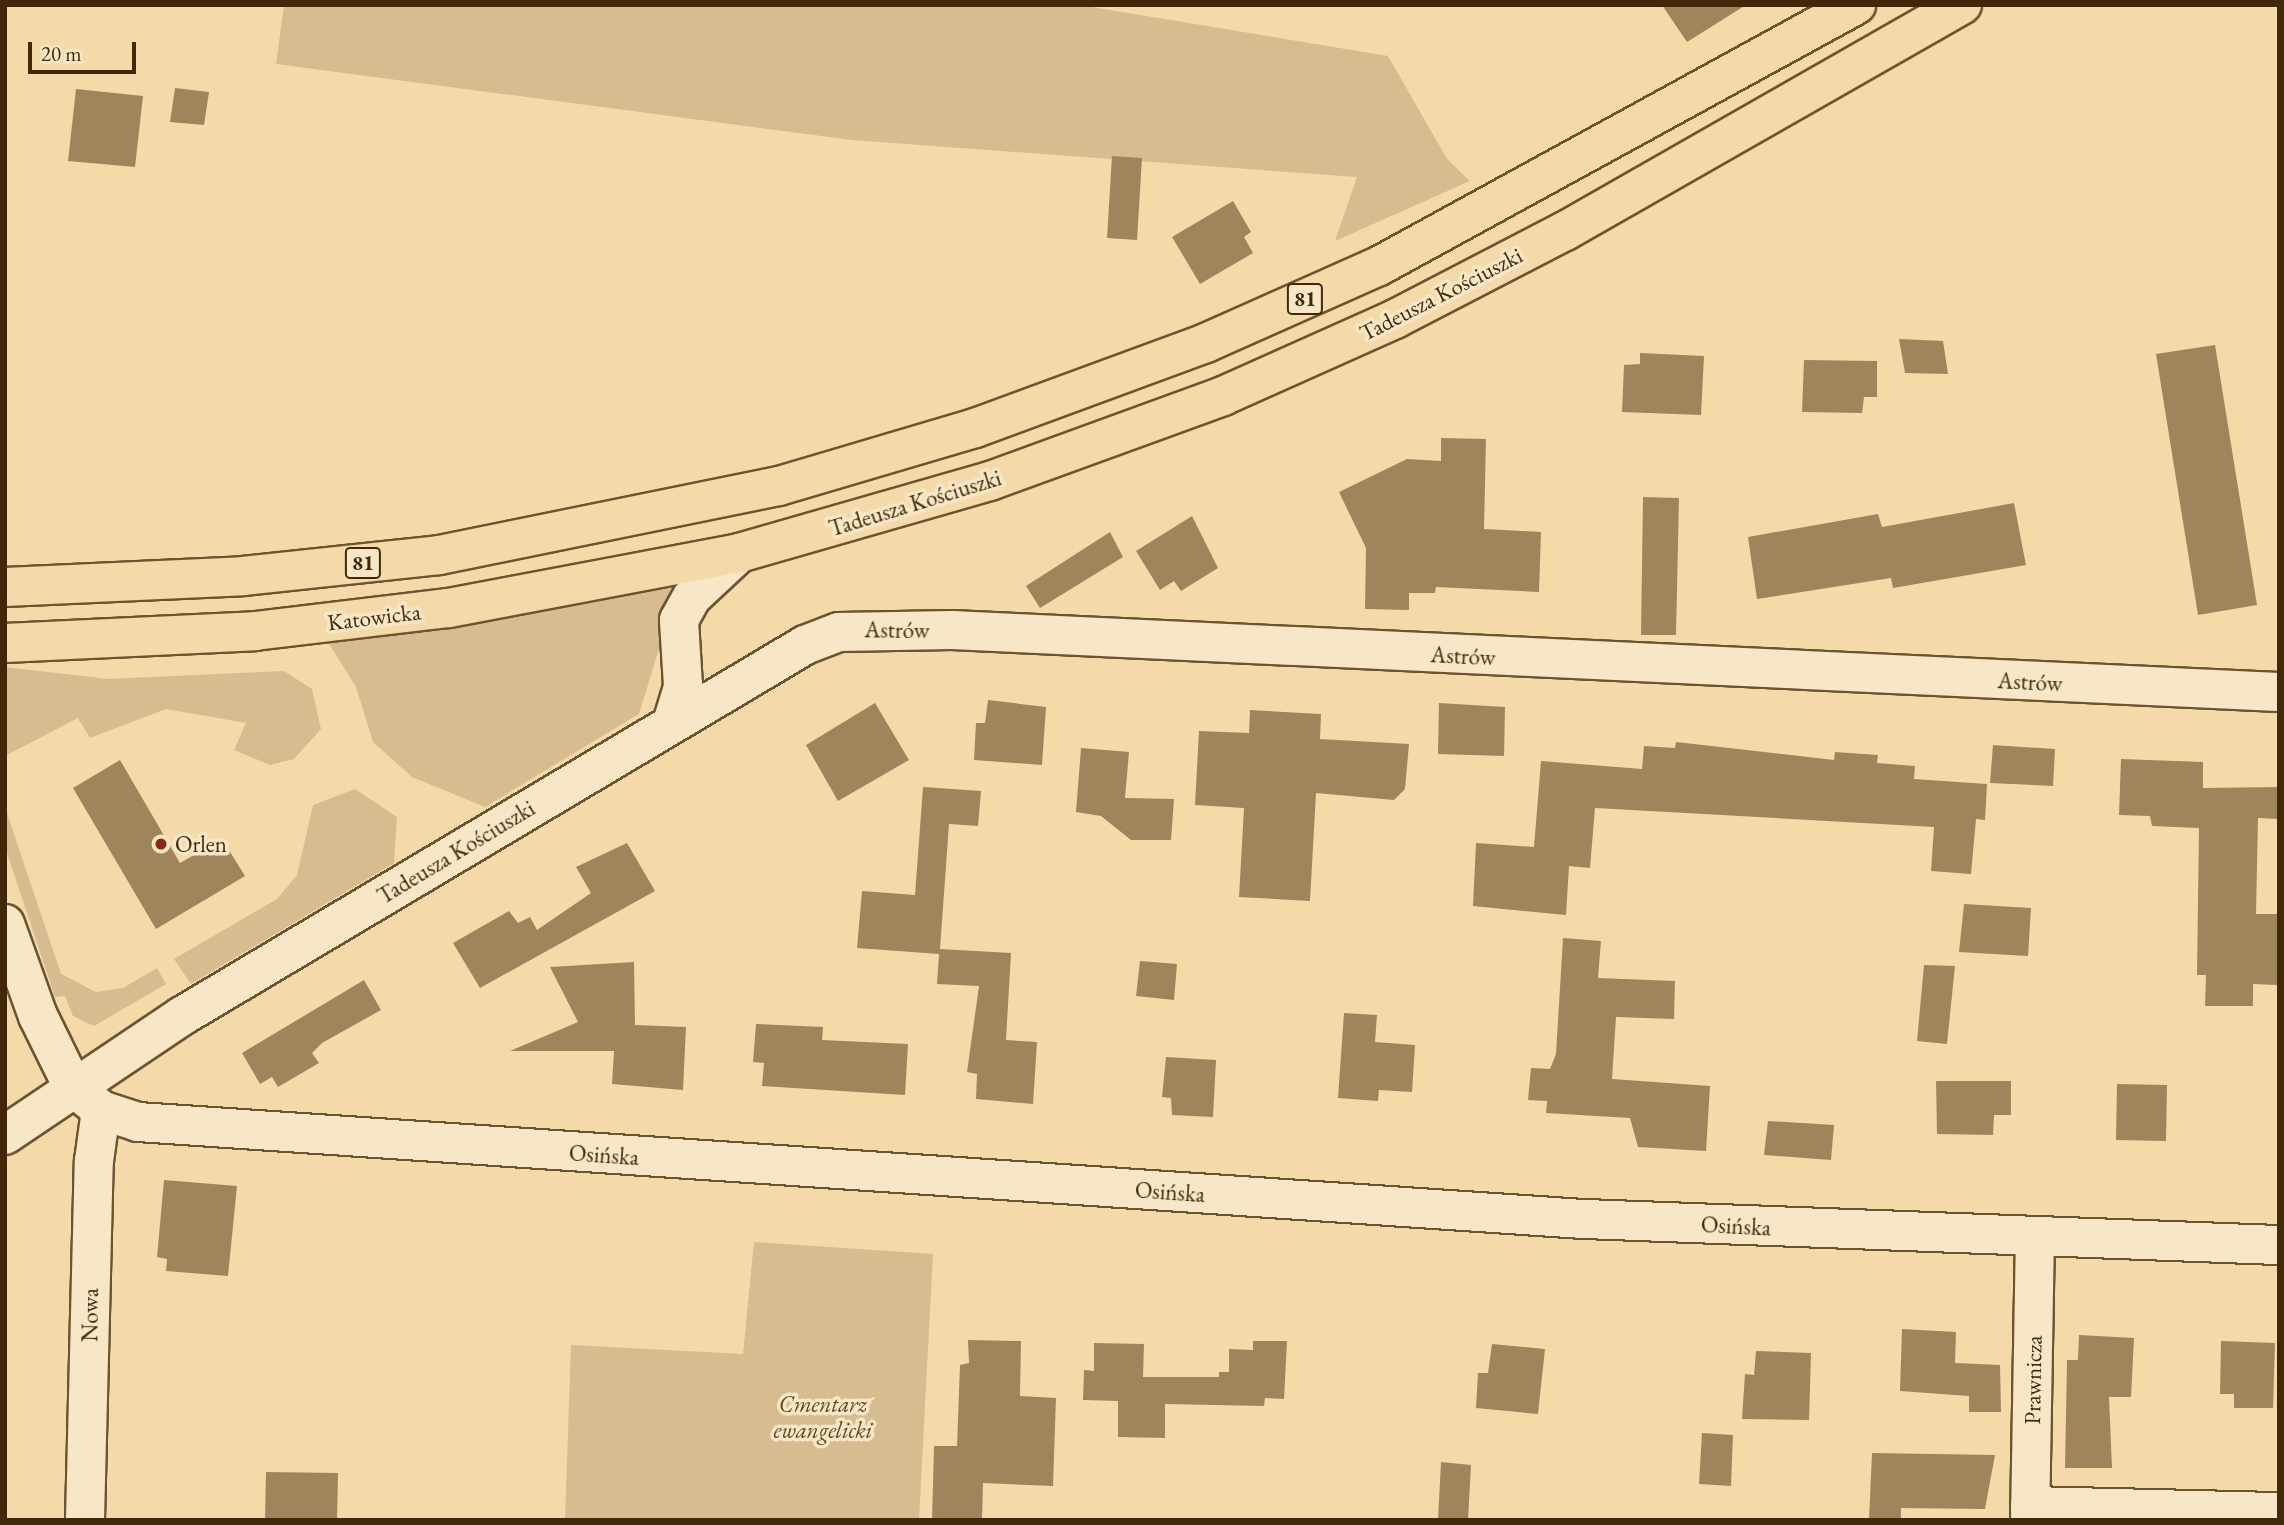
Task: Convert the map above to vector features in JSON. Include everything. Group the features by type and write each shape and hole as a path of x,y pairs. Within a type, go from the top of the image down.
{"main road":[{"name":"81","path":"5,587 243,576 439,555 716,501 975,428 1206,343 1379,266 1547,180 1856,5"},
{"name":"Tadeusza Kościuszki","path":"739,553 1083,450 1395,320 1565,231 1962,5"},
{"name":"Katowicka","path":"5,643 255,631 435,610 739,553"}],"street":[{"name":"Tadeusza Kościuszki","path":"5,1135 87,1099 671,723 683,685 679,620 692,597 739,553"},
{"name":"Astrów","path":"671,723 822,636 872,628 2279,692"},
{"path":"5,924 38,1017 87,1099"},
{"name":"Osińska","path":"87,1099 138,1122 208,1129 1585,1219 2035,1241 2279,1245"},
{"name":"Nowa","path":"85,1520 94,1151 87,1099"},
{"name":"Prawnicza","path":"2030,1513 2035,1241"},
{"path":"2030,1513 2279,1513"}],"green space":[{"path":"284,5 1080,5 1388,56 1447,159 1470,181 1335,241 1357,177 852,140 276,64"},
{"path":"678,587 639,714 485,807 412,777 373,742 356,687 328,642"},
{"path":"5,667 108,679 284,671 312,689 321,729 294,759 270,765 234,750 246,723 166,709 90,738 78,718 5,756"},
{"path":"355,789 397,817 394,863 191,984 174,959 277,899 297,875 313,805"},
{"path":"5,807 61,974 96,992 123,988 157,968 166,984 94,1026 73,1016 65,996 55,997 5,847"},
{"name":"Cmentarz ewangelicki","path":"754,1242 933,1254 919,1520 565,1520 571,1345 743,1354"}],"building":[{"path":"1662,5 1746,5 1687,42"},
{"path":"175,88 209,92 204,125 170,122"},
{"path":"76,89 143,96 135,167 68,161"},
{"path":"1112,156 1142,158 1137,240 1107,238"},
{"path":"1233,201 1251,232 1244,237 1253,253 1200,284 1172,237"},
{"path":"1899,339 1943,341 1948,374 1905,373"},
{"path":"2215,345 2257,605 2198,615 2156,354"},
{"path":"1640,353 1704,356 1701,415 1622,412 1624,365 1640,364"},
{"path":"1804,360 1877,361 1877,397 1864,397 1862,413 1802,412"},
{"path":"1441,438 1486,439 1484,529 1541,532 1539,592 1436,587 1435,593 1409,593 1409,610 1365,609 1366,548 1339,492 1407,459 1441,461"},
{"path":"1643,497 1679,498 1676,635 1641,635"},
{"path":"2014,503 2026,565 1893,588 1891,578 1757,599 1748,537 1878,514 1882,527"},
{"path":"1192,516 1218,568 1181,591 1174,581 1160,590 1136,551"},
{"path":"1110,532 1123,557 1040,608 1026,586"},
{"path":"988,700 1046,707 1042,765 974,760 976,723 985,723"},
{"path":"875,703 909,760 838,801 806,745"},
{"path":"1439,703 1505,707 1504,756 1438,754"},
{"path":"1250,710 1321,714 1320,739 1409,744 1405,789 1394,800 1316,793 1310,901 1239,897 1244,808 1195,805 1199,731 1249,733"},
{"path":"1676,742 1834,760 1835,752 1878,755 1877,763 1915,766 1914,779 1987,784 1985,820 1976,819 1971,874 1931,871 1934,827 1595,808 1590,868 1569,866 1566,915 1473,906 1476,843 1534,847 1541,761 1642,769 1644,746 1675,748"},
{"path":"1993,745 2055,749 2053,786 1990,783"},
{"path":"1081,748 1129,752 1125,798 1174,799 1171,840 1131,840 1101,816 1076,812"},
{"path":"2121,759 2203,762 2203,788 2279,787 2279,819 2258,818 2256,914 2277,914 2277,985 2253,984 2253,1006 2205,1006 2206,975 2197,975 2199,828 2152,826 2150,816 2119,815"},
{"path":"120,760 180,863 222,839 245,876 156,929 73,788"},
{"path":"923,787 981,791 978,826 949,824 940,949 1011,953 1006,1040 1037,1042 1033,1104 976,1099 977,1074 967,1072 979,986 937,984 939,954 857,948 862,891 915,895"},
{"path":"627,843 655,891 480,988 453,943 509,911 518,923 530,917 537,930 591,893 576,867"},
{"path":"1964,904 2031,908 2028,956 1959,952"},
{"path":"1563,938 1601,941 1598,978 1675,981 1674,1019 1616,1017 1612,1079 1710,1086 1706,1151 1638,1147 1630,1118 1546,1113 1547,1101 1528,1100 1531,1068 1550,1069 1556,1054"},
{"path":"1140,961 1177,964 1174,1000 1136,996"},
{"path":"634,962 635,1025 686,1027 683,1090 612,1084 614,1051 510,1051 578,1022 550,967"},
{"path":"1924,965 1955,966 1947,1044 1917,1041"},
{"path":"364,980 381,1010 322,1043 312,1053 319,1063 278,1087 272,1077 260,1084 242,1053"},
{"path":"1344,1013 1377,1015 1375,1042 1415,1045 1412,1092 1379,1090 1378,1101 1338,1098"},
{"path":"756,1024 823,1027 822,1040 908,1044 905,1095 762,1086 764,1063 753,1062"},
{"path":"1166,1057 1216,1060 1213,1117 1172,1115 1171,1098 1162,1097"},
{"path":"1936,1081 2011,1081 2011,1115 1994,1115 1993,1135 1937,1134"},
{"path":"2117,1084 2167,1085 2166,1141 2116,1140"},
{"path":"1768,1121 1834,1125 1831,1160 1764,1155"},
{"path":"164,1180 237,1186 228,1276 166,1271 167,1259 157,1257"},
{"path":"1902,1329 1956,1332 1955,1363 2000,1365 2001,1412 1969,1412 1969,1396 1900,1391"},
{"path":"2079,1335 2134,1338 2131,1397 2109,1397 2112,1468 2065,1468 2067,1360 2078,1360"},
{"path":"968,1340 1021,1341 1020,1396 1056,1398 1053,1486 983,1483 982,1520 932,1520 934,1446 957,1446 960,1365 969,1363"},
{"path":"1253,1341 1287,1341 1284,1399 1265,1398 1264,1406 1165,1404 1165,1438 1118,1437 1118,1401 1083,1400 1084,1370 1094,1371 1094,1343 1144,1344 1143,1377 1219,1377 1219,1372 1229,1372 1229,1349 1253,1350"},
{"path":"2221,1341 2275,1343 2273,1408 2234,1408 2234,1394 2220,1394"},
{"path":"1492,1344 1545,1349 1538,1414 1476,1408 1478,1373 1488,1373"},
{"path":"1756,1351 1811,1353 1809,1420 1742,1419 1745,1374 1754,1375"},
{"path":"1702,1433 1733,1435 1731,1486 1699,1484"},
{"path":"1872,1453 1995,1455 1985,1509 1901,1508 1901,1520 1869,1520"},
{"path":"1441,1462 1471,1465 1468,1520 1438,1520"},
{"path":"266,1472 338,1473 337,1520 265,1520"}],"place":[{"name":"Orlen","path":"161,844"}]}
